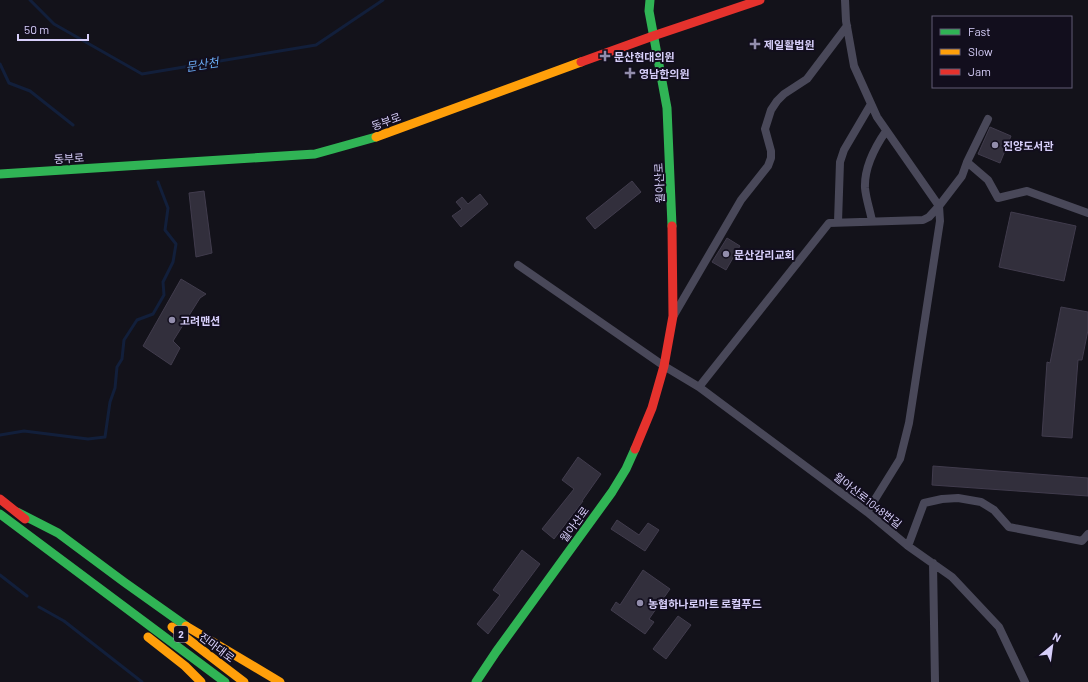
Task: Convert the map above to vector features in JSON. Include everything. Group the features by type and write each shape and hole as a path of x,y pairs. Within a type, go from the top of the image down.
{"main road":[{"name":"월아산로","path":"476,682 612,492 626,469 652,408 664,366 673,316 672,211 667,108 649,10 650,0"},
{"name":"동부로","path":"1,174 315,154 369,140 654,36 760,0"},
{"name":"2","path":"0,499 17,512 55,536 121,584"},
{"path":"3,516 40,549 106,597 141,631 185,666 201,682"},
{"path":"121,584 185,626 280,682"},
{"name":"진마대로","path":"121,584 244,682"},
{"name":"2","path":"106,597 225,682"}],"street":[{"path":"845,0 847,26 854,66 877,117 939,206 940,222 908,424 900,459 867,512"},
{"path":"673,316 741,200 768,166 771,158 771,151 765,129 771,110 784,94 807,79 847,26"},
{"path":"838,222 840,162 844,150 871,104"},
{"path":"699,387 829,223 923,220 929,217 962,176 967,162 988,119"},
{"path":"872,221 865,188 866,171 876,146 886,131"},
{"path":"967,162 988,180 998,198 1027,191 1088,213"},
{"path":"518,265 664,366"},
{"name":"월아산로1048번길","path":"664,366 699,387 867,512 908,546 952,577 999,627 1025,682"},
{"path":"908,546 924,503 942,499 958,498 981,502 994,510 1009,527 1082,541 1088,534"},
{"path":"933,563 935,682"}],"building":[{"name":"진양도서관","path":"990,127 1011,136 1000,163 978,154"},
{"path":"632,181 641,192 595,229 586,218"},
{"path":"204,191 212,253 196,257 189,193"},
{"path":"480,194 488,204 461,227 452,216 462,209 456,202 462,197 468,204"},
{"path":"1011,212 1076,226 1064,281 999,267"},
{"name":"문산감리교회","path":"727,238 740,246 726,270 712,262"},
{"name":"고려맨션","path":"181,279 206,294 200,298 173,341 180,348 171,365 143,346"},
{"path":"1061,307 1088,312 1088,330 1082,360 1078,360 1072,438 1042,436 1047,362 1050,363"},
{"path":"578,457 601,474 583,501 554,539 542,529 574,489 562,480"},
{"path":"933,466 1088,478 1088,496 932,485"},
{"path":"617,520 639,535 648,523 659,530 645,551 611,529"},
{"path":"522,550 540,564 488,634 477,624 500,595 493,590"},
{"name":"농협하나로마트 로컬푸드","path":"643,570 670,589 649,619 654,622 645,634 611,610 616,602 620,605"},
{"path":"678,616 691,625 666,659 653,649"}],"waterway":[{"name":"문산천","path":"30,0 54,24 142,74 316,45 383,0"},
{"path":"0,64 9,83 30,91 73,125"},
{"path":"0,435 24,431 88,439 105,437 110,402 115,388 117,367 122,359 124,340 137,320 153,314 164,295 163,282 173,262 176,244 165,230 168,208 158,182"},
{"path":"0,575 27,596"},
{"path":"39,607 64,621 142,682"}],"traffic: fast":[{"path":"650,0 649,11 667,108 672,226"},
{"path":"0,174 315,154 376,137"},
{"path":"476,682 612,492 626,469 635,449"},
{"path":"17,512 58,533 186,626"},
{"path":"0,514 225,682"}],"traffic: slow":[{"path":"376,137 581,62"},
{"path":"186,626 280,682"},
{"path":"172,627 244,682"},
{"path":"148,637 185,666 201,682"}],"traffic: jam":[{"path":"581,62 760,0"},
{"path":"635,449 652,408 664,366 673,316 672,226"},
{"path":"0,499 25,519"}],"place":[{"name":"제일활법원","path":"755,44"},
{"name":"문산현대의원","path":"605,56"},
{"name":"영남한의원","path":"630,73"},
{"name":"진양도서관","path":"995,145"},
{"name":"문산감리교회","path":"726,254"},
{"name":"고려맨션","path":"172,320"},
{"name":"농협하나로마트 로컬푸드","path":"640,603"}]}
